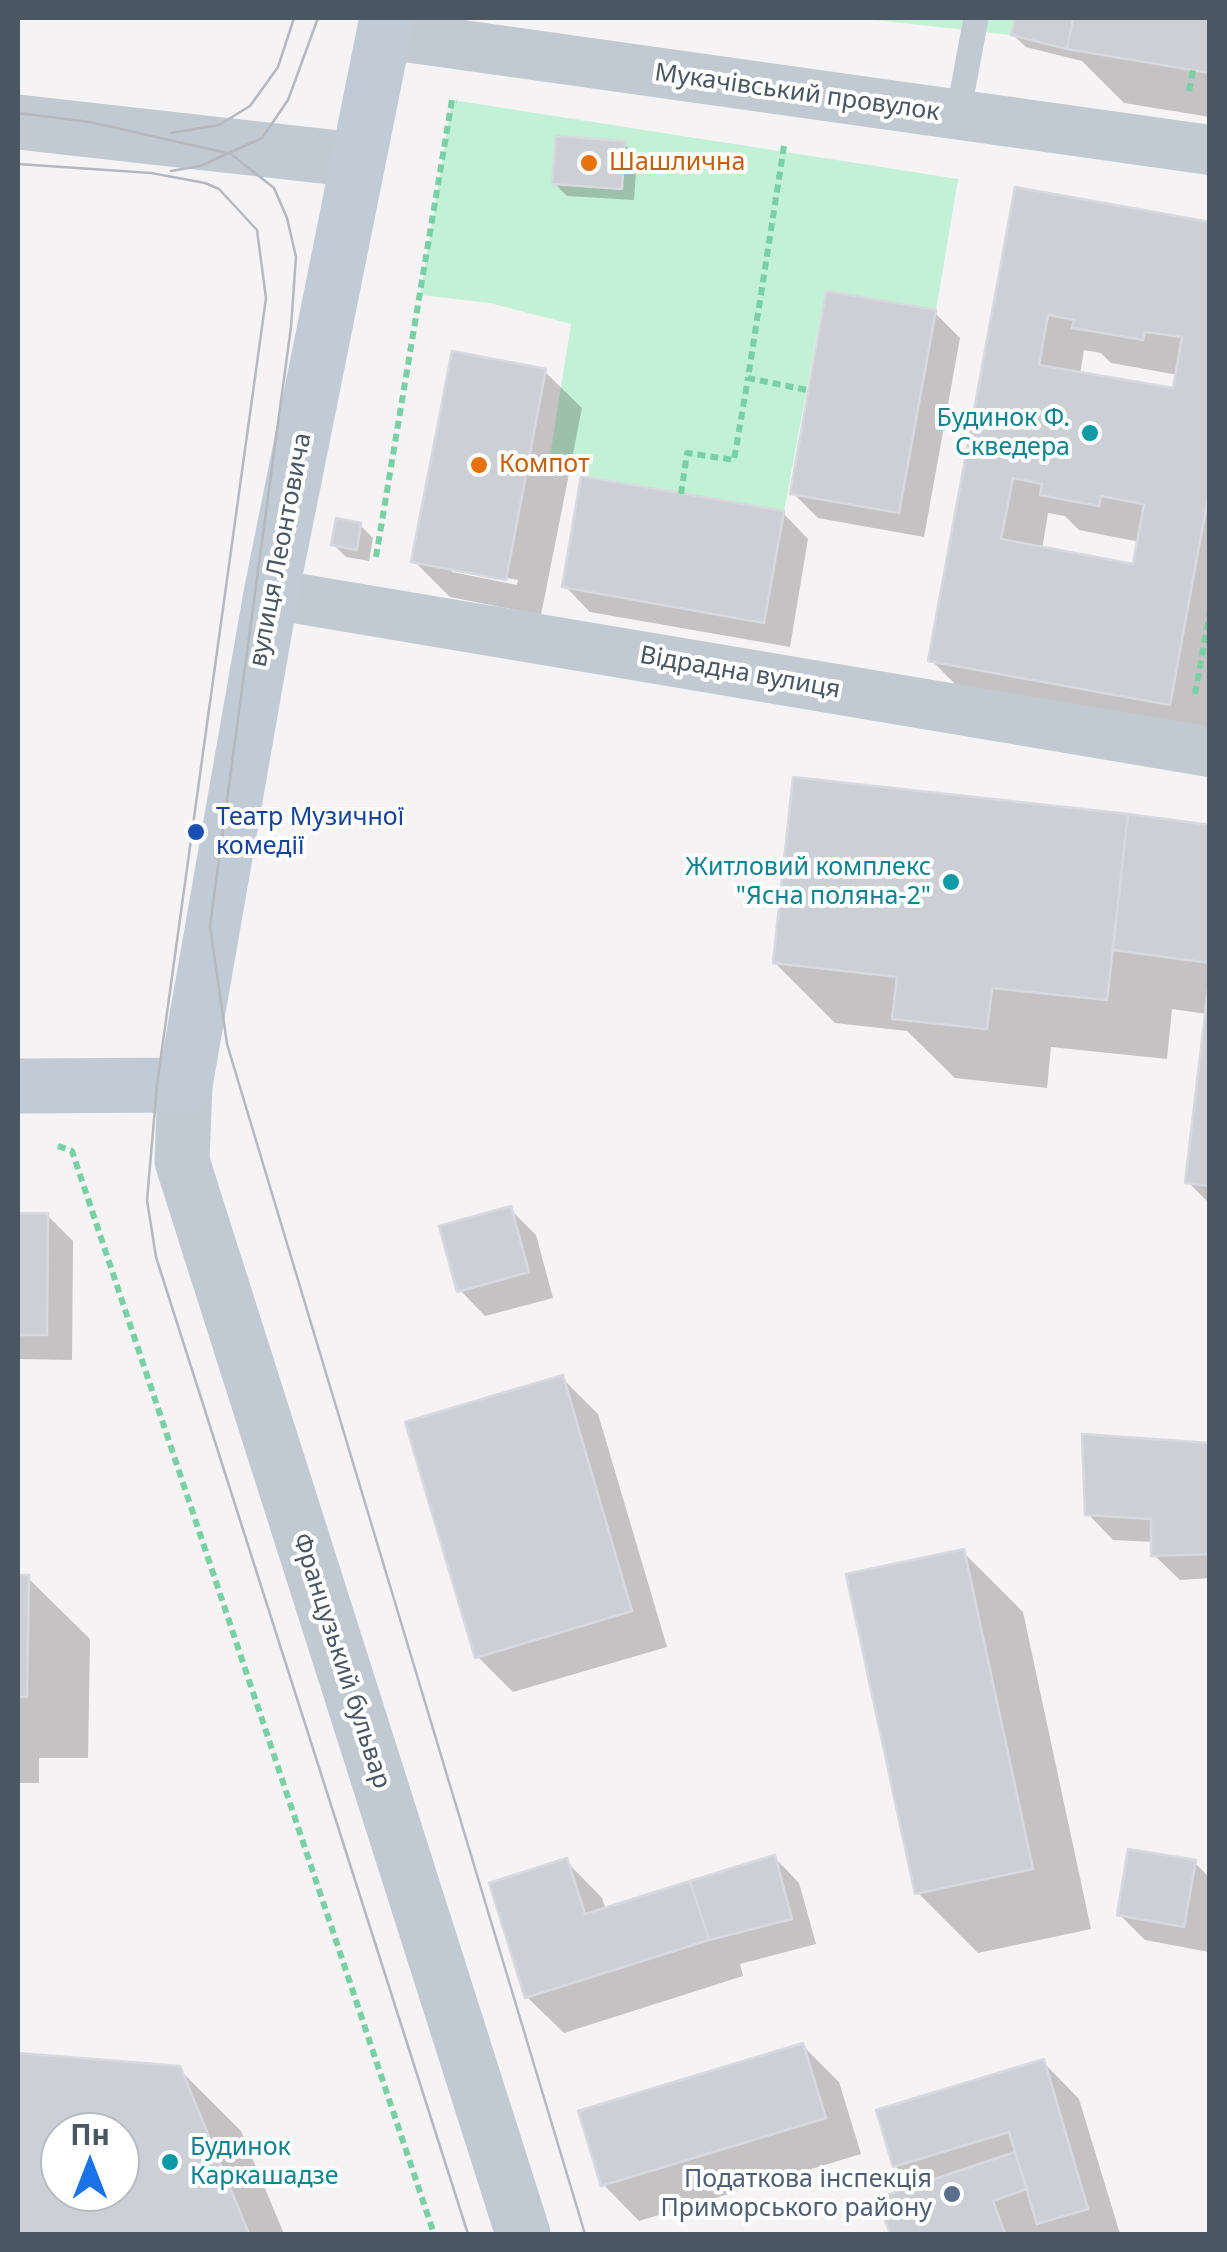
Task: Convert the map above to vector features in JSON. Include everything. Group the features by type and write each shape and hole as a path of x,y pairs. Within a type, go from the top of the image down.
{"main road":[{"name":"вулиця Леонтовича","path":"185,1085 272,594 386,26"},
{"path":"18,1086 185,1085"}],"street":[{"name":"Мукачівський провулок","path":"386,26 1210,150"},
{"path":"18,122 357,160"},
{"name":"Відрадна вулиця","path":"272,594 1201,731"},
{"name":"Французький бульвар","path":"185,1085 182,1160 522,2234"}],"lane":[{"path":"958,115 976,18"}],"path":[{"path":"375,564 452,100 472,103"},
{"path":"765,142 804,148"},
{"path":"681,494 687,453 734,460 784,145"},
{"path":"748,378 807,390"},
{"path":"1201,731 1210,611"},
{"path":"42,1141 72,1151 434,2234"}],"green space":[{"path":"857,18 1073,18 1067,49 1011,35"},
{"path":"452,100 958,179 936,310 825,291 784,511 548,469 571,324 490,303 420,295"}],"building":[{"path":"1015,18 1073,18 1067,49 1011,35"},
{"path":"1073,18 1210,18 1210,73 1067,49"},
{"name":"Шашлична","path":"556,136 625,141 622,189 552,184"},
{"name":"Будинок Ф. Скведера","path":"1015,187 1210,222 1210,487 1170,705 928,661","holes":["1048,315 1074,320 1072,328 1143,340 1145,332 1182,337 1173,388 1039,365","1013,478 1042,484 1040,495 1099,506 1101,496 1144,504 1133,564 1001,539"]},
{"path":"826,291 936,310 899,513 790,494"},
{"name":"Компот","path":"452,351 546,369 506,580 411,562"},
{"path":"581,476 784,511 764,623 562,587"},
{"path":"336,518 361,523 357,550 331,545"},
{"name":"Житловий комплекс \"Ясна поляна-2\"","path":"793,777 1128,814 1107,1000 992,988 987,1029 892,1019 897,977 773,963"},
{"path":"1128,814 1210,825 1210,963 1113,950"},
{"path":"1210,972 1210,1186 1185,1183"},
{"path":"511,1206 529,1272 457,1292 439,1226"},
{"path":"18,1213 48,1213 47,1335 18,1335"},
{"path":"563,1375 632,1611 475,1658 405,1422"},
{"path":"1082,1434 1210,1443 1210,1554 1151,1556 1151,1519 1085,1515"},
{"path":"964,1549 1033,1869 915,1894 846,1574"},
{"path":"18,1575 29,1575 27,1697 18,1697"},
{"path":"1128,1849 1196,1860 1184,1927 1117,1915"},
{"path":"775,1855 792,1919 709,1940 690,1881"},
{"path":"567,1858 585,1914 690,1881 709,1940 525,1998 489,1883"},
{"path":"803,2043 826,2118 601,2186 578,2111"},
{"name":"Будинок Каркашадзе","path":"18,2053 180,2066 249,2234 18,2233"},
{"path":"1044,2059 1088,2209 1037,2224 1009,2132 893,2167 876,2110"},
{"name":"Податкова інспекція Приморського району","path":"1015,2152 1027,2189 993,2201 1005,2234 890,2234 878,2198"}],"tram line":[{"path":"171,133 219,125 250,106 278,67 294,18"},
{"path":"171,171 200,166 262,138 288,100 318,18"},
{"path":"18,113 90,122 231,154 274,188 287,218 296,257 291,327 210,926 227,1044 585,2234"},
{"path":"18,164 151,173 205,183 219,189 257,230 266,298 157,1085 147,1200 156,1257 468,2234"}],"place":[{"name":"Шашлична","path":"589,163"},
{"name":"Будинок Ф. Скведера","path":"1090,433"},
{"name":"Компот","path":"479,465"},
{"name":"Театр Музичної комедії","path":"196,832"},
{"name":"Житловий комплекс \"Ясна поляна-2\"","path":"951,882"},
{"name":"Будинок Каркашадзе","path":"170,2162"},
{"name":"Податкова інспекція Приморського району","path":"952,2194"}]}
